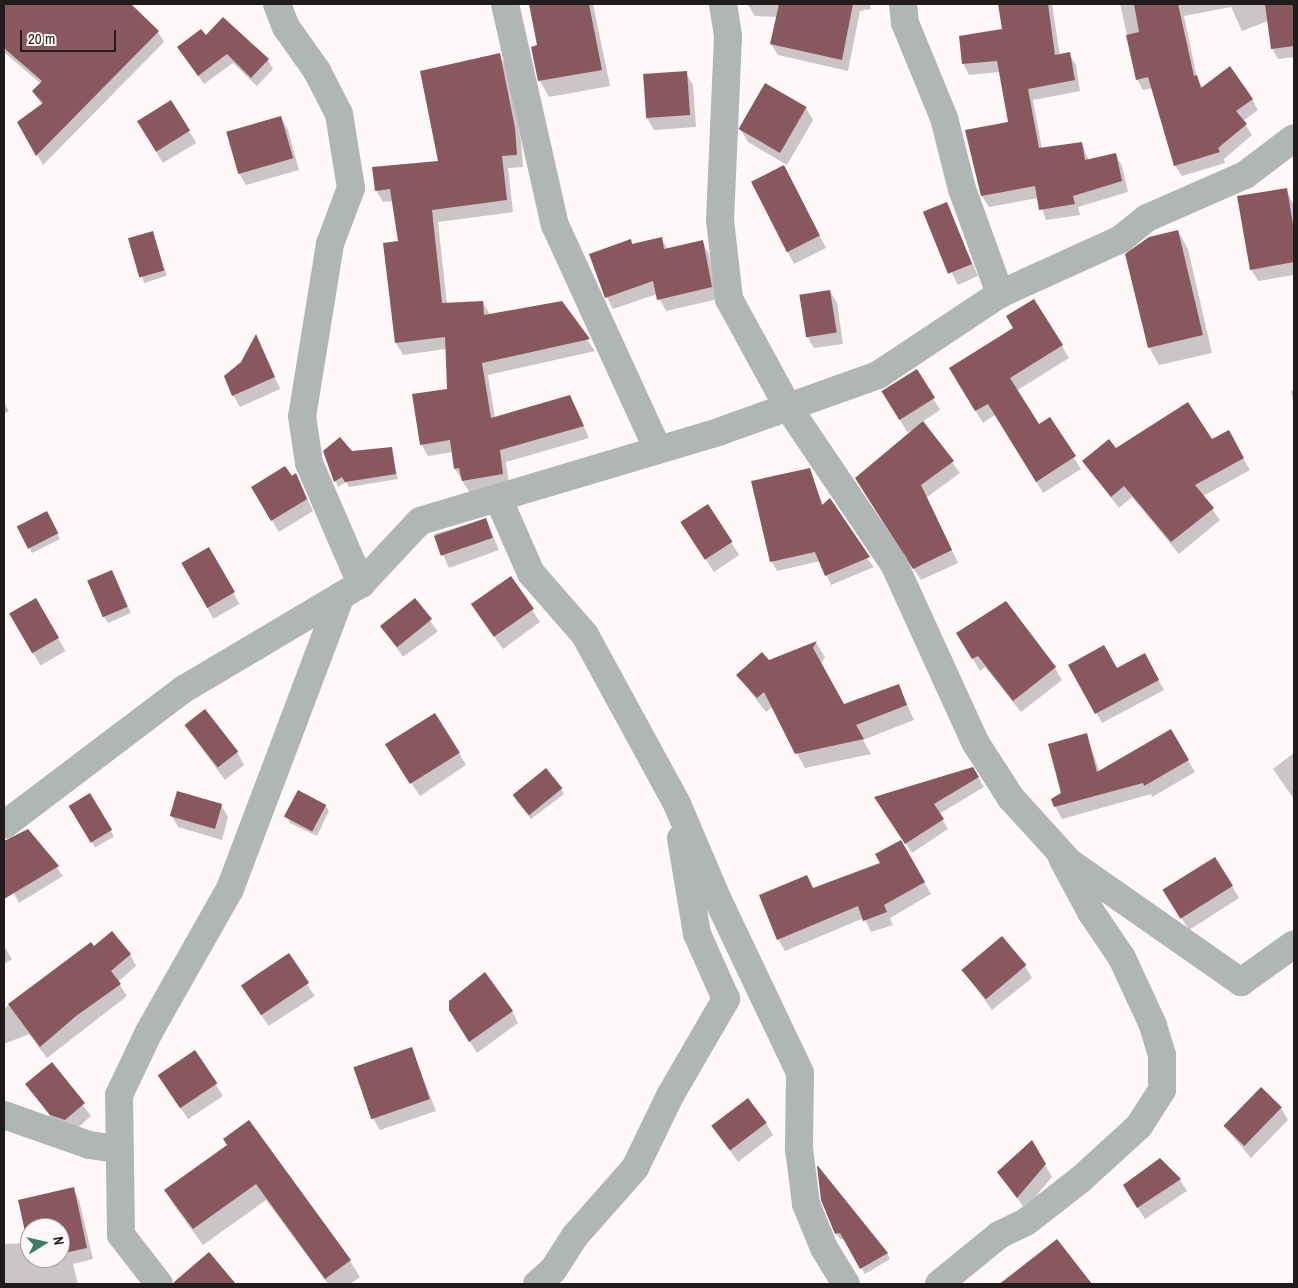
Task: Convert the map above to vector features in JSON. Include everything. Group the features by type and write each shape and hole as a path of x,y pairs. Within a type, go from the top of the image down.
{"street":[{"path":"159,1284 121,1235 119,1096 149,1032 230,889 351,590 309,464 302,416 330,244 350,188 339,114 317,71 286,27 277,4"},
{"path":"505,4 555,225 658,450"},
{"path":"723,4 728,37 720,220 729,299 788,407 894,564 975,742 1011,798 1069,862 1240,982 1294,944"},
{"path":"903,4 905,23 944,118 962,189 1000,294"},
{"path":"4,826 184,689 351,590 420,520 658,450 878,375 1000,294 1121,239 1148,218 1245,175 1294,138"},
{"path":"498,498 531,573 585,635 677,804 718,900 800,1073 799,1149 806,1204 824,1248 846,1284"},
{"path":"553,1280 575,1236 635,1168 672,1094 726,999 697,934 677,804"},
{"path":"940,1284 999,1235 1026,1222 1081,1179 1139,1126 1162,1090 1162,1055 1153,1025 1122,958 1087,905 1057,849"},
{"path":"4,1115 89,1145 119,1149"}],"building":[{"path":"4,4 131,4 159,31 36,156 17,122 43,103 32,91 42,81 4,48"},
{"path":"529,4 589,4 602,70 538,81 531,47 537,45"},
{"path":"779,4 853,4 842,60 770,44"},
{"path":"998,4 1048,4 1055,55 1070,52 1075,80 1028,89 1039,148 1082,142 1085,160 1116,153 1122,181 1073,196 1075,204 1039,210 1035,186 981,196 965,130 1008,122 997,61 962,64 959,36 1002,29"},
{"path":"1134,4 1178,4 1194,76 1197,75 1201,88 1230,66 1253,99 1236,111 1247,124 1218,148 1220,152 1174,166 1148,77 1136,80 1126,35 1139,32"},
{"path":"1265,4 1294,4 1294,46 1271,49"},
{"path":"223,17 269,59 251,78 227,54 198,76 177,47 201,29 206,35"},
{"path":"500,53 515,128 517,155 502,156 507,200 432,210 442,303 483,301 484,315 562,301 590,339 482,363 491,418 570,395 584,426 500,450 503,474 462,481 459,468 454,469 450,440 420,445 412,394 447,389 445,337 395,343 383,243 398,241 390,189 375,191 372,167 438,161 420,71"},
{"path":"687,71 690,115 646,118 643,74"},
{"path":"765,83 807,107 780,153 738,129"},
{"path":"171,100 190,131 156,152 137,121"},
{"path":"281,116 293,158 238,174 226,132"},
{"path":"784,165 820,235 787,252 751,182"},
{"path":"1287,188 1294,231 1294,262 1250,270 1237,196"},
{"path":"947,202 972,264 948,274 923,212"},
{"path":"1178,230 1203,335 1148,348 1125,254 1149,237"},
{"path":"153,231 164,270 139,278 128,238"},
{"path":"662,237 664,249 703,240 712,287 657,300 653,281 605,298 589,254 631,239 632,244"},
{"path":"830,290 837,332 806,337 799,295"},
{"path":"1034,299 1063,345 1010,378 1039,424 1050,417 1076,456 1036,482 988,404 975,411 949,368 1013,328 1006,316"},
{"path":"256,334 275,377 232,396 224,376 241,362"},
{"path":"917,369 935,398 899,420 881,391"},
{"path":"1188,402 1212,439 1229,430 1244,458 1195,485 1214,508 1171,542 1124,486 1111,497 1082,461 1109,439 1116,448"},
{"path":"923,421 954,461 921,485 952,550 913,569 855,478"},
{"path":"340,437 352,451 392,447 396,474 345,482 342,477 334,482 323,451"},
{"path":"285,466 292,476 296,473 307,499 271,521 251,487"},
{"path":"810,468 822,505 830,498 870,557 825,576 815,552 770,562 751,481"},
{"path":"708,504 733,542 705,560 680,522"},
{"path":"47,511 58,533 28,549 17,526"},
{"path":"486,518 493,538 441,556 434,536"},
{"path":"209,547 235,592 207,608 181,563"},
{"path":"112,570 128,607 103,617 87,581"},
{"path":"511,576 534,609 494,637 471,604"},
{"path":"36,598 59,638 32,653 9,614"},
{"path":"415,598 432,619 397,647 380,626"},
{"path":"1006,601 1056,667 1013,701 978,656 972,659 956,633"},
{"path":"817,641 813,648 844,704 899,684 907,705 856,725 864,739 795,754 764,692 757,698 736,675 762,652 769,660"},
{"path":"1104,645 1117,668 1145,653 1159,680 1095,714 1068,665"},
{"path":"205,709 238,752 218,768 185,725"},
{"path":"435,713 460,753 410,784 385,744"},
{"path":"1171,729 1189,760 1144,786 1143,783 1054,807 1051,799 1061,793 1048,744 1087,733 1097,772"},
{"path":"973,767 979,777 934,804 944,819 905,844 874,797"},
{"path":"546,768 562,788 529,815 513,795"},
{"path":"298,790 326,805 312,832 284,816"},
{"path":"177,791 222,804 215,829 170,816"},
{"path":"90,793 112,830 91,843 69,806"},
{"path":"28,829 59,866 4,899 4,841"},
{"path":"901,840 925,882 884,905 887,912 863,921 858,906 777,940 759,895 807,875 813,888 880,863 875,854"},
{"path":"1215,857 1233,886 1180,919 1162,890"},
{"path":"112,931 131,954 111,971 121,984 76,1016 40,1047 8,1004 91,942 94,946"},
{"path":"1002,936 1026,965 986,999 961,970"},
{"path":"289,953 309,983 261,1015 241,985"},
{"path":"485,972 513,1011 469,1042 449,1010 449,1001"},
{"path":"412,1047 430,1099 371,1119 353,1067"},
{"path":"195,1050 217,1083 180,1108 158,1075"},
{"path":"52,1062 85,1103 65,1120 50,1115 25,1084"},
{"path":"1261,1087 1282,1107 1244,1146 1223,1126"},
{"path":"748,1098 767,1123 730,1150 711,1126"},
{"path":"249,1120 351,1260 325,1279 256,1184 193,1229 164,1190 227,1145 223,1139"},
{"path":"1032,1140 1046,1164 1017,1198 997,1172"},
{"path":"1160,1158 1181,1179 1137,1208 1123,1185"},
{"path":"817,1166 888,1253 860,1269 840,1233 835,1234 821,1200"},
{"path":"74,1187 87,1248 70,1252 70,1218 22,1218 18,1200"},
{"path":"1057,1239 1092,1284 1000,1284"},
{"path":"209,1252 236,1284 174,1284 174,1282"}]}
